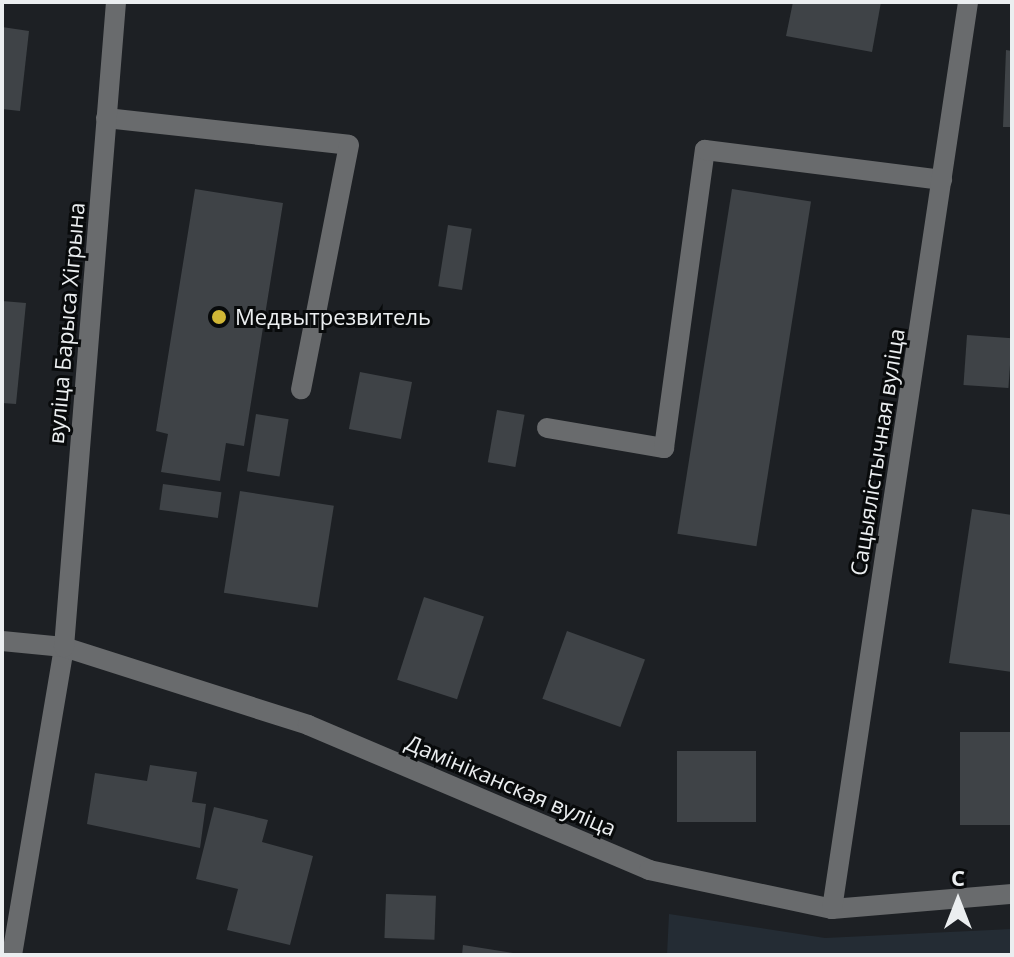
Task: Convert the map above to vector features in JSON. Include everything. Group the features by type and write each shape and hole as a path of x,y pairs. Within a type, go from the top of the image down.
{"street":[{"name":"вуліца Барыса Хігрына","path":"12,955 64,647 116,2"},
{"name":"Сацыялістычная вуліца","path":"832,909 968,2"},
{"path":"106,118 349,145 301,389"},
{"path":"547,428 664,448 705,150 942,180"},
{"name":"Дамініканская вуліца","path":"2,641 64,647 308,725 649,870 832,909 1012,894"}],"shaded area":[{"path":"669,914 825,938 1012,929 1012,955 667,955"}],"building":[{"path":"793,2 881,2 872,52 786,36"},
{"path":"2,27 29,31 20,111 2,109"},
{"path":"1006,50 1012,51 1012,127 1003,127"},
{"name":"Медвытрезвитель","path":"195,189 283,203 244,446 226,443 220,481 161,472 168,434 156,431"},
{"path":"732,189 811,202 756,546 677,534"},
{"path":"448,225 472,229 462,290 438,286"},
{"path":"2,301 26,303 16,404 2,403"},
{"path":"967,335 1012,338 1008,388 964,385"},
{"path":"360,372 412,382 401,439 349,429"},
{"path":"497,410 525,415 515,467 488,462"},
{"path":"256,414 289,419 280,476 247,471"},
{"path":"163,484 221,492 218,518 159,510"},
{"path":"240,491 334,506 318,608 224,593"},
{"path":"972,509 1012,515 1012,672 949,663"},
{"path":"424,597 484,616 457,699 397,680"},
{"path":"567,631 645,659 620,727 542,699"},
{"path":"960,732 1012,732 1012,825 960,825"},
{"path":"677,751 756,751 756,822 677,822"},
{"path":"150,765 197,772 192,802 206,804 200,848 87,824 95,773 147,781"},
{"path":"214,807 268,820 262,842 313,856 290,945 227,930 238,889 196,879"},
{"path":"386,894 436,896 434,940 384,938"},
{"path":"463,945 513,953 513,955 462,955"}],"place":[{"name":"Медвытрезвитель","path":"219,317"}]}
